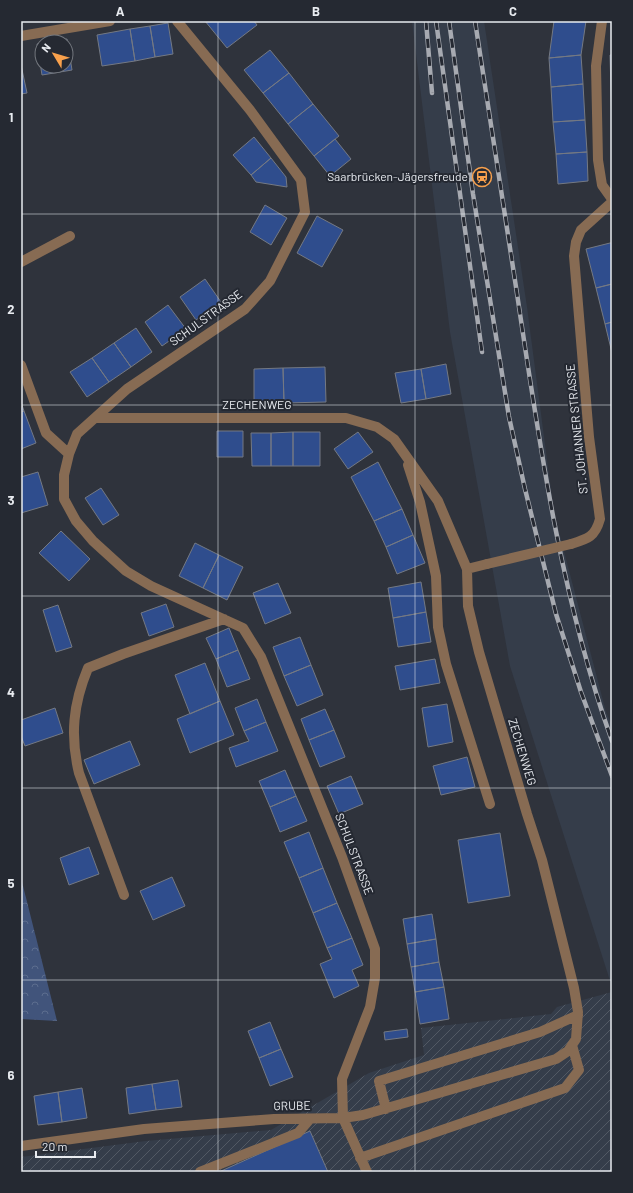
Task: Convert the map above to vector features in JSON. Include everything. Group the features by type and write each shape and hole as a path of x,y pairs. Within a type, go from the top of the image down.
{"street":[{"path":"21,36 110,21"},
{"name":"SCHULSTRASSE","path":"177,21 250,110 301,180 305,212 270,281 244,309 128,389 77,434 69,454 64,475 64,499 76,521 93,541 126,571 151,586 243,628 261,657 342,857 375,949 375,978 370,1007 342,1078 343,1118"},
{"name":"ST. JOHANNER STRASSE","path":"467,569 587,540 596,531 600,519 589,437 574,256 576,242 581,230 612,200 602,184 598,160 596,66 602,21"},
{"path":"21,262 70,236"},
{"path":"21,365 46,433 69,454"},
{"name":"ZECHENWEG","path":"96,418 346,418 377,427 394,439 438,501 467,569 468,606 479,652 542,860 574,988 578,1015 576,1039 572,1045"},
{"name":"ZECHENWEG","path":"405,456 420,502 436,576 438,627 446,664 490,804"},
{"path":"124,895 80,773 75,755 74,717 82,683 88,668 123,654 224,619"},
{"path":"386,1110 379,1081 540,1032 578,1015"},
{"path":"360,1158 565,1088 580,1070 572,1045"},
{"name":"GRUBE","path":"21,1146 144,1130 274,1119 343,1118 363,1115 386,1110 556,1059 568,1051 572,1045"},
{"path":"343,1118 367,1172"},
{"path":"200,1172 298,1133 310,1119"}],"shaded area":[{"path":"412,21 484,21 527,307 554,513 606,712 612,725 612,987 510,666 450,332"},
{"path":"612,992 612,1172 21,1172 21,1157 146,1141 271,1130 369,1073 424,1055 421,1028 551,1014 557,1007"}],"green space":[{"path":"21,878 57,1021 21,1019"}],"building":[{"path":"205,21 254,21 257,25 227,48"},
{"path":"554,21 586,21 581,55 549,58"},
{"path":"168,23 173,54 155,57 150,26"},
{"path":"150,26 155,57 135,61 130,29"},
{"path":"130,29 135,61 102,66 97,35"},
{"path":"270,50 289,73 263,93 244,70"},
{"path":"581,55 583,84 551,87 549,58"},
{"path":"610,55 612,55 612,91 611,91"},
{"path":"21,65 27,93 21,94"},
{"path":"289,73 313,104 288,124 263,93"},
{"path":"583,84 585,120 553,122 551,87"},
{"path":"611,91 612,91 612,126"},
{"path":"313,104 339,136 314,156 288,124"},
{"path":"585,120 587,152 556,154 553,122"},
{"path":"254,137 271,158 251,175 233,155"},
{"path":"335,139 351,159 330,176 314,156"},
{"path":"587,152 588,181 558,184 556,154"},
{"path":"271,158 286,177 287,187 256,182 251,175"},
{"path":"265,205 287,218 271,245 250,232"},
{"path":"317,216 343,230 322,267 297,253"},
{"path":"612,243 612,284 596,288 586,249"},
{"path":"205,279 221,302 196,320 180,297"},
{"path":"612,284 612,322 605,324 596,288"},
{"path":"168,305 186,329 162,346 145,322"},
{"path":"612,322 612,353 605,324"},
{"path":"136,328 152,352 131,367 114,343"},
{"path":"114,343 131,367 109,382 92,358"},
{"path":"92,358 109,382 87,397 70,372"},
{"path":"446,364 451,394 426,399 421,369"},
{"path":"325,367 326,402 284,403 283,368"},
{"path":"283,368 284,403 254,403 254,369"},
{"path":"421,369 426,399 401,403 395,373"},
{"path":"21,402 24,411 21,412"},
{"path":"24,411 36,443 21,449 21,412"},
{"path":"217,431 243,431 243,457 217,457"},
{"path":"293,432 320,432 320,466 293,466"},
{"path":"293,432 293,466 271,466 271,433"},
{"path":"358,432 373,452 348,469 334,449"},
{"path":"251,433 271,433 271,466 252,466"},
{"path":"378,462 402,509 374,521 351,477"},
{"path":"38,472 48,505 21,513 21,477"},
{"path":"101,488 119,515 103,525 85,498"},
{"path":"402,509 413,535 386,547 374,521"},
{"path":"61,531 90,559 69,581 39,553"},
{"path":"413,535 425,563 397,574 386,547"},
{"path":"195,543 219,555 203,588 179,576"},
{"path":"219,555 243,567 227,600 203,588"},
{"path":"421,582 426,612 393,618 388,588"},
{"path":"278,583 291,613 265,624 253,593"},
{"path":"166,604 174,627 149,636 141,613"},
{"path":"58,605 72,647 56,652 43,610"},
{"path":"426,612 431,642 398,647 393,618"},
{"path":"229,628 238,650 216,659 206,638"},
{"path":"300,637 311,665 284,676 273,647"},
{"path":"238,650 250,679 227,687 216,659"},
{"path":"435,659 440,683 400,690 395,666"},
{"path":"205,663 220,701 190,714 175,675"},
{"path":"311,665 323,695 297,706 284,676"},
{"path":"257,699 266,722 244,731 235,708"},
{"path":"220,701 234,735 190,753 177,719"},
{"path":"447,704 453,742 428,747 422,708"},
{"path":"55,708 63,733 25,746 21,736 21,720"},
{"path":"325,709 334,730 309,740 301,719"},
{"path":"266,722 278,751 236,767 229,748 249,741 244,731"},
{"path":"334,730 345,757 320,767 309,740"},
{"path":"130,741 140,765 94,784 84,760"},
{"path":"467,757 475,787 441,795 433,766"},
{"path":"285,770 296,796 270,807 259,781"},
{"path":"351,776 363,804 339,814 327,786"},
{"path":"296,796 307,821 280,832 270,807"},
{"path":"309,832 323,868 299,878 284,842"},
{"path":"500,833 510,896 468,903 458,840"},
{"path":"89,847 99,874 69,885 60,858"},
{"path":"323,868 337,903 313,913 299,878"},
{"path":"172,877 185,906 153,920 140,891"},
{"path":"337,903 352,938 327,948 313,913"},
{"path":"432,914 436,939 407,944 403,919"},
{"path":"352,938 363,965 352,970 359,986 334,998 320,964 332,959 327,948"},
{"path":"436,939 439,962 411,967 407,944"},
{"path":"439,962 444,987 415,992 411,967"},
{"path":"444,987 449,1019 420,1024 415,992"},
{"path":"270,1022 281,1049 259,1058 248,1031"},
{"path":"407,1029 408,1037 385,1040 384,1032"},
{"path":"281,1049 293,1077 270,1086 259,1058"},
{"path":"178,1080 182,1107 156,1110 152,1084"},
{"path":"152,1084 156,1110 129,1114 126,1088"},
{"path":"82,1088 87,1118 62,1122 58,1092"},
{"path":"58,1092 62,1122 38,1125 34,1096"},
{"path":"310,1131 328,1172 219,1172"}],"railway":[{"path":"426,21 432,93"},
{"path":"436,21 482,352"},
{"path":"449,21 473,194 509,417 556,614 581,692 612,776"},
{"path":"475,21 533,402 553,517 578,630 612,741"}],"place":[{"name":"Saarbrücken-Jägersfreude","path":"482,177"}]}
